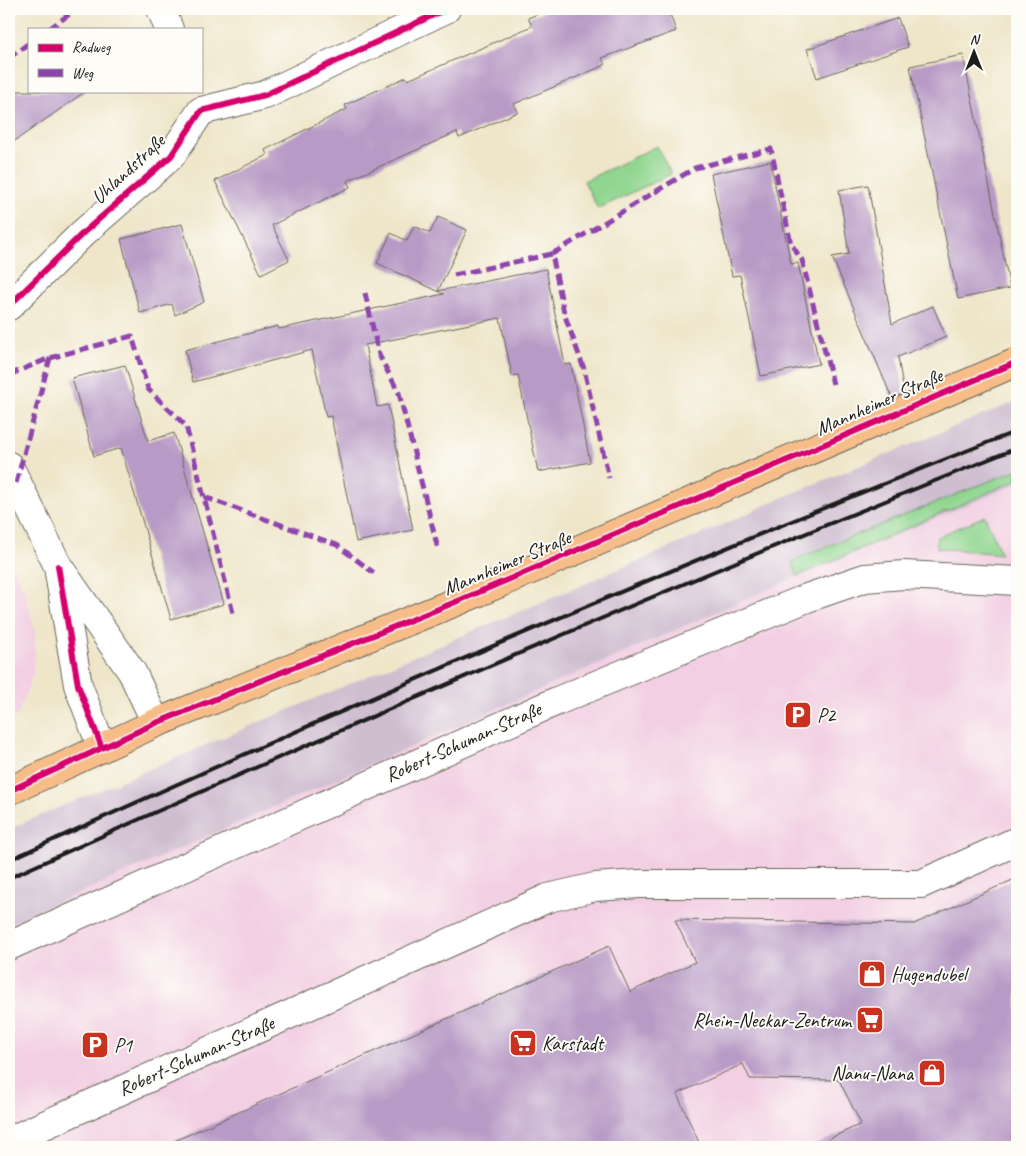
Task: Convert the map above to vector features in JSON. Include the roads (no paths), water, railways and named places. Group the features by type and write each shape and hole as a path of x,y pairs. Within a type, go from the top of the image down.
{"main road":[{"name":"Mannheimer Straße","path":"9,791 156,723 513,578 966,382 1017,362"}],"street":[{"path":"161,9 169,28"},
{"name":"Uhlandstraße","path":"9,306 83,233 171,156 197,101 265,95 446,9"},
{"path":"9,466 58,566 132,672 156,723"},
{"path":"58,566 78,685 102,748"},
{"name":"Robert-Schuman-Straße","path":"9,946 548,704 807,598 865,578 904,574 1017,581"},
{"name":"Robert-Schuman-Straße","path":"9,1141 548,898 595,887 639,884 921,884 1017,841"}],"railway":[{"path":"9,860 384,693 636,585 1017,431"},
{"path":"9,878 259,766 511,657 763,551 1017,448"}],"place":[{"name":"P2","path":"798,715"},
{"name":"Hugendubel","path":"872,974"},
{"name":"Rhein-Neckar-Zentrum","path":"870,1020"},
{"name":"Karstadt","path":"523,1043"},
{"name":"P1","path":"95,1045"},
{"name":"Nanu-Nana","path":"932,1073"}]}
